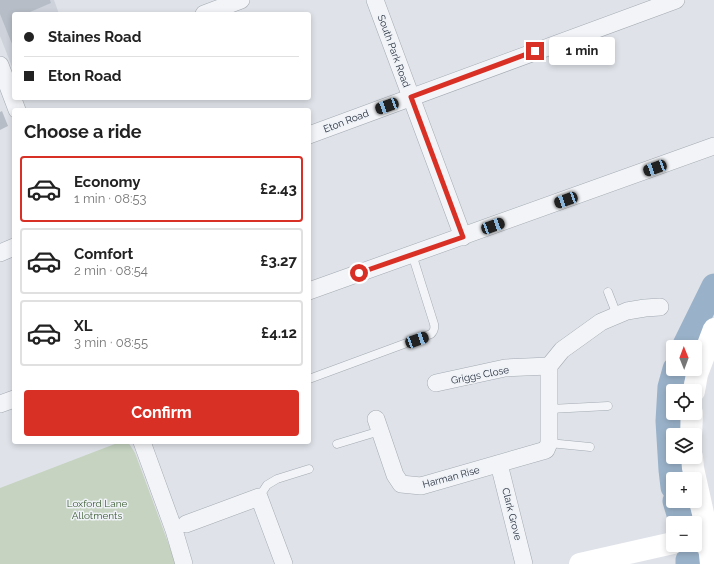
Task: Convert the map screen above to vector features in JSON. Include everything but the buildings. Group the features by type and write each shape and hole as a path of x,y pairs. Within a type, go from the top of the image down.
{"street":[{"path":"209,12 241,0"},
{"name":"South Park Road","path":"375,0 463,237"},
{"name":"Eton Road","path":"311,134 676,0"},
{"path":"0,65 12,98"},
{"path":"311,290 714,146"},
{"path":"0,253 12,248"},
{"path":"549,443 549,366 562,350 601,322 627,311 660,307"},
{"path":"695,384 697,374 714,329"},
{"name":"Griggs Close","path":"436,384 505,368 549,366"},
{"path":"0,404 12,400"},
{"name":"Harman Rise","path":"378,425 395,475 402,484 422,486 546,450 549,443"},
{"path":"143,444 174,530 184,564"},
{"name":"Clark Grove","path":"499,464 524,564"},
{"path":"693,464 705,527 710,564"},
{"path":"186,524 258,498 284,564"},
{"path":"589,563 666,544"}],"lane":[{"path":"311,378 434,332 434,324 412,254"},
{"path":"608,292 617,315"},
{"path":"550,409 608,406"},
{"path":"337,444 378,425"},
{"path":"549,443 590,447"},
{"path":"258,498 267,485 277,479 309,469"}],"shaded area":[{"path":"0,0 54,0 58,12 12,12 12,67 0,36"}],"green space":[{"name":"Loxford Lane Allotments","path":"115,444 129,444 135,453 176,564 0,564 0,488"}],"waterway":[{"path":"687,340 714,286"},
{"path":"671,472 668,421 670,387 673,376"},
{"path":"677,508 680,516"}],"route":[{"path":"359,273 463,237 411,97 535,51"}]}
